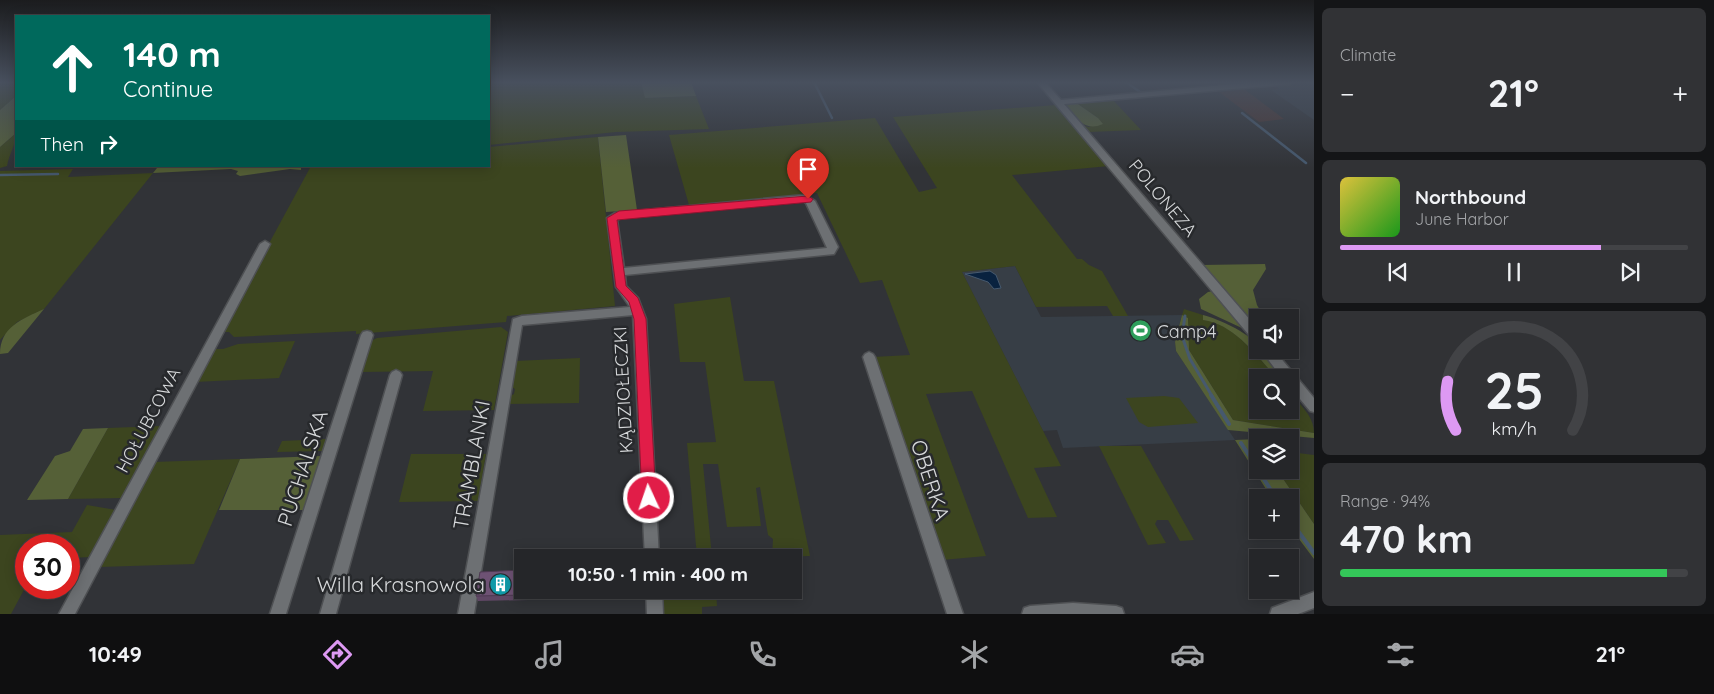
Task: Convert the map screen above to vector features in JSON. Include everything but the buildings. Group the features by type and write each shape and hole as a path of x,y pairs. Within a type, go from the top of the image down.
{"street":[{"name":"POLONEZA","path":"1065,111 1249,327"},
{"path":"619,272 830,251 833,247 810,201 805,198 619,214 612,218 619,272 621,287 634,301 638,310"},
{"name":"HOŁUBCOWA","path":"67,614 265,244"},
{"name":"TRAMBLANKI","path":"466,614 517,322 638,310"},
{"name":"KĄDZIOŁECZKI","path":"638,310 652,549"},
{"name":"PUCHALSKA","path":"278,614 367,335"},
{"name":"OBERKA","path":"870,357 955,614"},
{"path":"1274,359 1283,369"},
{"path":"328,614 396,375"},
{"path":"1299,389 1314,407"},
{"path":"654,599 655,614"},
{"path":"1278,614 1314,600"},
{"path":"1030,614 1073,611 1116,614"}],"shaded area":[{"path":"1244,111 1273,111 1284,119 1259,122"},
{"path":"1301,111 1314,111 1314,120"},
{"path":"1015,266 1041,317 1182,315 1175,342 1176,351 1235,440 1063,448 1057,430 1043,431 962,272"}],"green space":[{"path":"0,111 15,111 15,134 0,147"},
{"path":"490,111 702,111 709,129 616,132 490,145"},
{"path":"979,111 1061,111 1109,166 1012,175 1077,259 1082,259 1089,265 1102,271 1128,316 1113,316 1107,306 1036,307 1015,266 962,272 1061,466 1034,468 1057,517 1028,518 972,391 926,394 986,556 942,560 873,357 910,355 882,280 860,283 817,193 689,205 669,135 875,118 919,192 937,188 893,117"},
{"path":"1069,111 1087,111 1103,124 1097,126 1086,125"},
{"path":"1087,111 1123,111 1141,130 1088,132 1081,125 1089,127 1098,118"},
{"path":"15,134 15,142 7,166 0,168 0,147"},
{"path":"626,135 637,210 606,212 598,137"},
{"path":"598,137 615,306 507,316 506,322 356,334 356,331 234,337 229,332 221,332 310,167 490,167 490,147"},
{"path":"301,167 301,170 290,169 240,176 236,174 238,171 231,169 153,173 157,168"},
{"path":"73,169 68,177 153,173 44,309 17,322 0,340 0,171"},
{"path":"1265,264 1266,269 1253,290 1259,309 1249,309 1249,321 1201,265"},
{"path":"1213,291 1244,329 1201,309 1199,299 1208,292"},
{"path":"730,297 744,381 774,381 810,556 802,556 802,549 772,549 773,539 768,535 760,487 756,488 761,526 727,527 718,464 703,464 711,549 696,549 687,443 716,442 705,362 680,362 674,304"},
{"path":"44,309 8,353 0,354 1,345 8,331 28,316"},
{"path":"1184,309 1203,315 1204,320 1215,323 1235,334 1249,347 1249,359 1260,359 1269,369 1249,369 1249,419 1299,419 1299,404 1312,421 1314,433 1299,431 1299,429 1233,420 1189,350 1188,318 1182,315"},
{"path":"1182,315 1188,318 1189,350 1233,420 1289,429 1249,429 1249,432 1228,430 1176,351 1175,342"},
{"path":"1203,315 1226,323 1244,333 1249,337 1249,347 1235,334 1225,328 1203,320"},
{"path":"501,327 508,332 494,410 423,411 433,371 361,372 371,341 377,338"},
{"path":"295,341 279,378 195,382 212,349 223,349 238,344"},
{"path":"580,358 579,403 508,404 510,396 514,394 515,389 512,387 515,361"},
{"path":"1260,359 1268,359 1276,369 1269,369"},
{"path":"1164,396 1179,398 1198,423 1148,427 1139,422 1126,398"},
{"path":"161,426 122,498 68,499 108,428"},
{"path":"108,428 68,499 27,500 55,456 70,451 83,429"},
{"path":"1299,431 1314,433 1314,438 1299,437"},
{"path":"326,439 322,451 277,452 282,441"},
{"path":"1249,439 1249,462 1235,440"},
{"path":"1099,446 1141,446 1194,540 1180,541 1168,520 1157,520 1155,524 1166,543 1148,545"},
{"path":"1299,453 1314,455 1314,524 1299,502 1299,489 1290,489 1283,479 1299,479"},
{"path":"411,454 486,454 478,501 399,502"},
{"path":"321,456 303,510 219,510 240,459"},
{"path":"240,459 194,564 99,567 146,480 153,462"},
{"path":"1260,479 1283,479 1290,489 1266,489"},
{"path":"1299,502 1314,524 1314,559 1299,539"},
{"path":"87,505 116,510 91,557 80,558 80,534 24,534 72,532"},
{"path":"15,534 15,599 19,599 11,614 0,614 0,535"},
{"path":"661,599 717,599 717,606 702,607 702,614 662,614"}],"water":[{"path":"990,271 996,275 1001,288 994,289 988,282 965,274"}],"waterway":[{"path":"828,111 832,118"},
{"path":"1242,113 1306,163"},
{"path":"0,175 58,174"},
{"path":"1185,316 1182,336 1190,359 1212,396"},
{"path":"1211,395 1229,424"},
{"path":"1241,443 1249,455"},
{"path":"1264,479 1270,489"},
{"path":"1299,532 1314,553"}],"place":[{"name":"Camp4","path":"1141,331"},
{"name":"Willa Krasnowola","path":"501,584"}],"route":[{"path":"649,498 640,319 634,301 621,287 612,218 619,214 808,199"}]}
